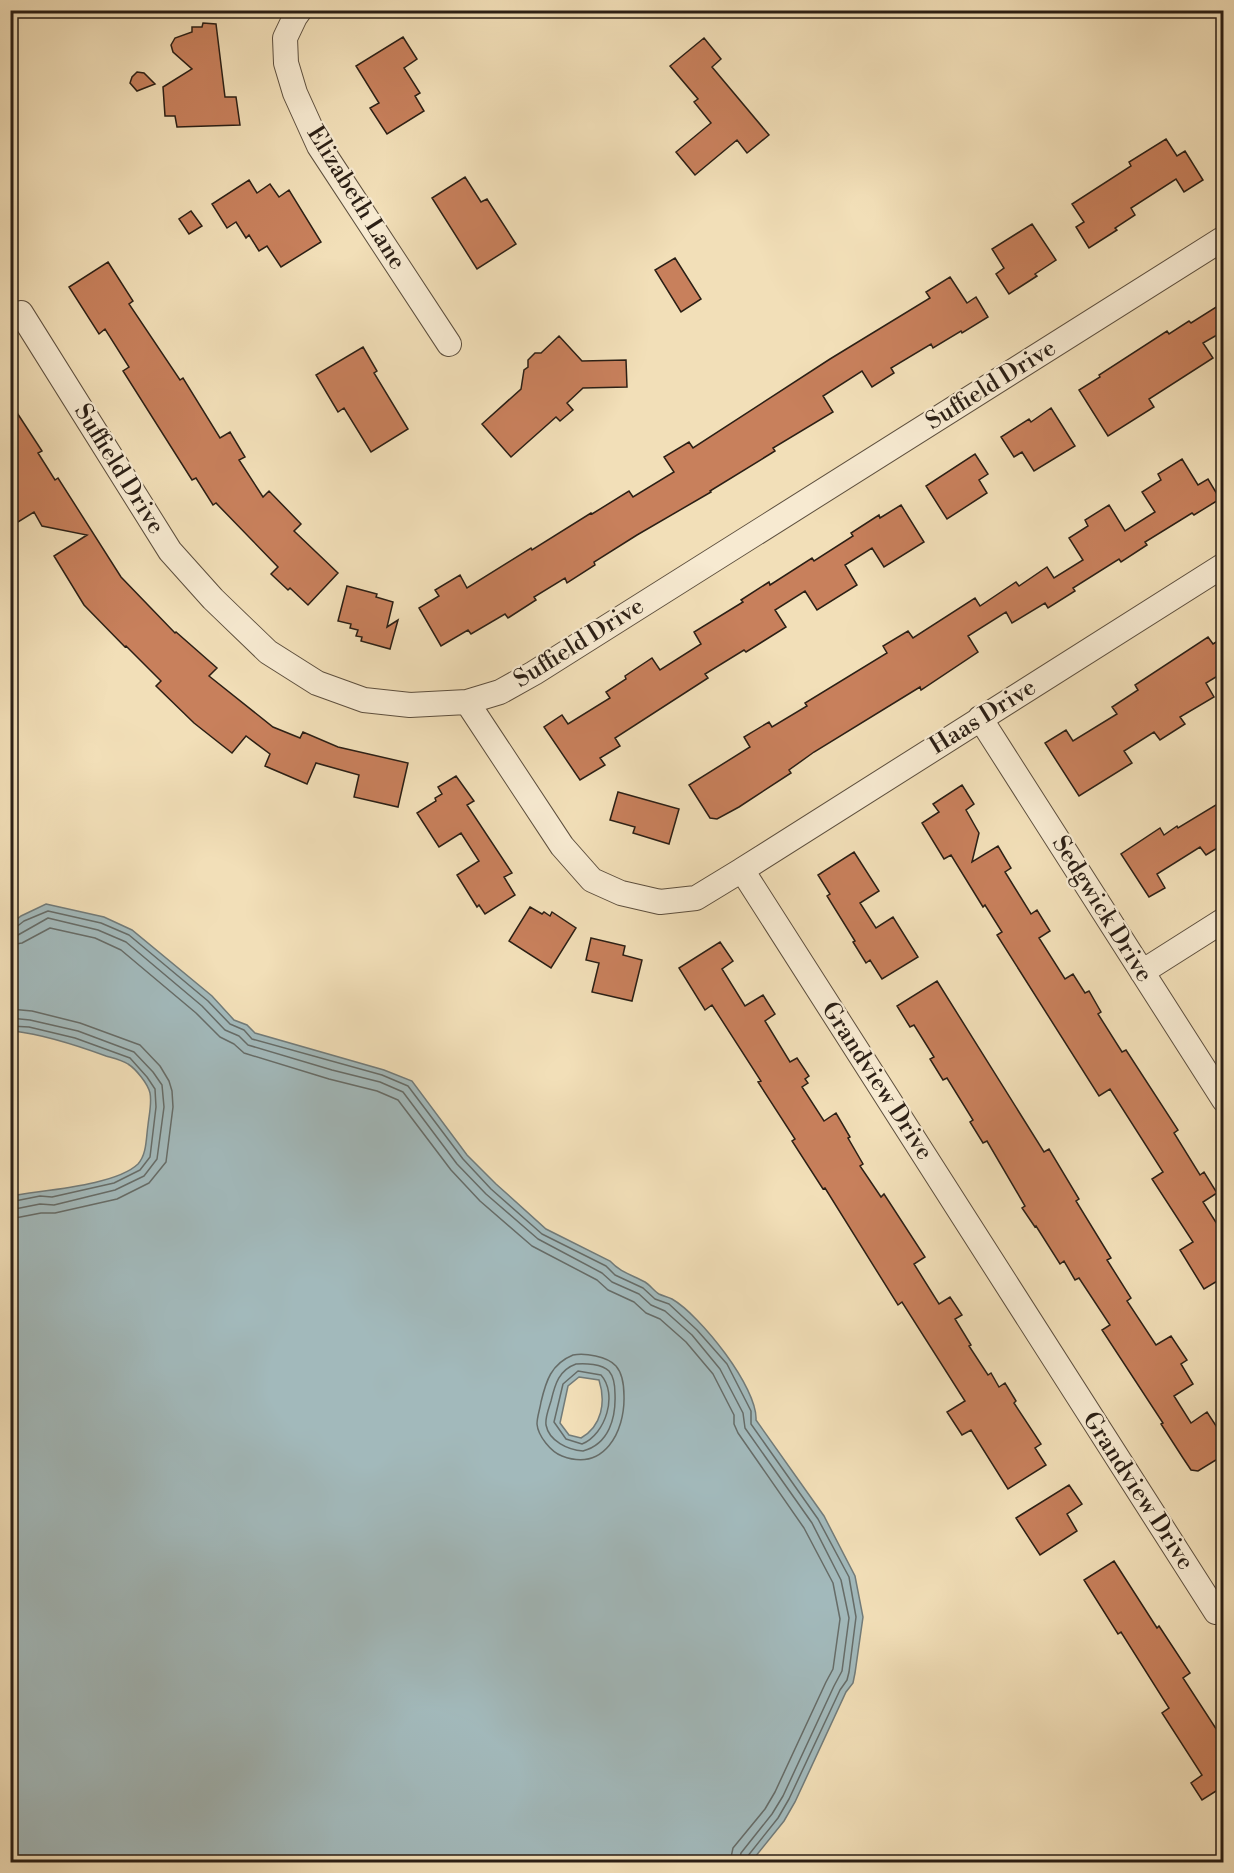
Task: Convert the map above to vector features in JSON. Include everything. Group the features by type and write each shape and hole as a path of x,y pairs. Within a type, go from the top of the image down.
{"street":[{"name":"Elizabeth Lane","path":"300,10 285,38 286,63 300,104 319,146 449,344"},
{"name":"Suffield Drive","path":"21,313 170,551 213,599 268,652 317,683 364,700 410,705 467,702 500,692 534,673 1224,238"},
{"name":"Haas Drive","path":"742,870 1224,565"},
{"path":"467,702 562,846 592,880 621,893 660,902 696,898 742,870"},
{"name":"Sedgwick Drive","path":"980,718 1224,1100"},
{"name":"Grandview Drive","path":"742,870 1221,1615"},
{"path":"1142,972 1224,920"}],"water":[{"path":"46,904 104,917 132,930 212,996 234,1020 247,1025 255,1033 384,1070 412,1081 467,1155 546,1229 610,1261 622,1271 645,1282 659,1294 684,1307 725,1354 748,1390 756,1420 824,1516 855,1576 863,1617 853,1683 846,1692 795,1802 784,1821 751,1862 11,1862 11,1196 96,1182 127,1171 138,1164 146,1146 151,1101 149,1089 144,1081 135,1069 123,1061 49,1038 14,1031 11,1034 11,924 21,916","holes":["579,1377 599,1380 602,1405 598,1420 594,1427 581,1438 569,1435 560,1423 568,1386"]}],"building":[{"path":"203,23 216,24 225,97 236,97 240,125 177,127 175,116 165,116 163,87 192,69 173,52 171,45 175,38 192,32 192,27 202,27"},
{"path":"403,37 417,59 404,68 420,93 415,96 424,111 387,134 370,108 379,103 356,66"},
{"path":"704,38 721,59 712,67 769,135 747,153 737,140 695,175 676,152 711,123 694,102 698,99 670,66"},
{"path":"137,72 144,73 155,84 137,91 130,83"},
{"path":"1166,139 1177,156 1185,151 1203,180 1184,192 1176,179 1131,208 1135,215 1089,248 1076,227 1084,222 1072,204 1131,166 1129,162"},
{"path":"465,177 481,202 487,199 516,244 477,269 432,198"},
{"path":"249,180 257,193 270,184 279,197 289,190 321,242 281,267 267,246 259,251 249,235 246,238 236,222 227,228 212,204"},
{"path":"191,211 202,226 189,234 179,219"},
{"path":"1032,224 1056,260 1035,274 1037,276 1009,294 996,274 1004,268 992,249"},
{"path":"675,258 701,299 681,312 655,270"},
{"path":"108,262 133,301 129,304 180,380 183,378 220,438 230,432 245,457 239,460 263,497 269,491 301,524 294,531 338,573 308,605 271,574 278,567 216,503 213,505 196,478 192,480 123,371 129,367 105,329 99,334 69,287"},
{"path":"950,277 967,303 976,297 988,317 933,348 931,344 891,368 894,373 872,387 862,371 823,396 833,412 773,448 775,451 594,562 595,565 567,583 565,578 534,597 536,600 508,618 505,614 471,634 468,630 441,646 419,608 439,596 435,590 460,575 467,588 629,491 633,497 674,472 664,457 689,442 693,448 830,359 930,298 926,292"},
{"path":"1224,302 1224,331 1203,343 1213,358 1149,399 1154,407 1108,436 1079,390 1167,331 1169,334 1189,321 1191,323"},
{"path":"559,336 582,361 626,360 627,387 583,388 567,403 573,410 560,421 556,417 511,457 482,424 521,389 528,360 535,353 541,353"},
{"path":"363,347 377,371 374,373 408,429 371,452 344,408 338,412 316,375"},
{"path":"10,402 42,451 38,453 55,480 58,478 121,577 175,633 217,668 209,676 273,727 300,738 303,732 338,747 408,763 398,807 354,797 359,775 316,763 307,784 265,766 270,754 246,736 232,753 194,723 156,686 161,681 84,605 54,556 87,535 42,526 34,512 10,527"},
{"path":"1051,408 1075,446 1034,471 1022,452 1014,457 1001,437 1029,419 1031,422"},
{"path":"975,454 988,474 979,480 987,493 947,519 926,486"},
{"path":"1182,459 1198,485 1208,479 1220,499 1145,542 1147,545 1121,562 1119,559 1073,588 1075,591 1048,608 1045,603 1012,623 1006,612 968,636 978,652 921,690 920,687 814,752 789,770 791,773 739,807 717,819 710,818 689,785 750,747 744,737 769,722 772,727 807,706 805,703 887,653 883,646 908,631 913,638 975,598 980,606 1016,582 1019,586 1047,567 1054,578 1083,560 1069,538 1088,526 1085,520 1109,505 1125,531 1155,512 1142,492 1161,480 1158,474"},
{"path":"901,505 924,542 884,567 872,548 845,565 857,585 817,610 805,591 775,610 786,627 705,674 708,678 615,738 620,746 600,758 605,765 580,780 544,727 562,715 568,724 610,698 606,692 652,658 660,670 701,644 694,632 743,602 741,600 769,582 770,585 812,558 814,561 853,536 851,533 879,515 880,518"},
{"path":"347,586 377,594 376,597 393,602 387,627 398,620 390,649 361,641 362,637 356,636 358,630 350,628 351,624 338,621"},
{"path":"1208,637 1213,644 1224,637 1224,672 1206,683 1214,697 1180,717 1185,724 1160,740 1154,732 1124,751 1132,763 1079,796 1045,743 1066,730 1073,741 1117,714 1112,707 1138,690 1135,685"},
{"path":"456,776 474,801 467,805 512,873 504,877 515,895 485,914 479,905 477,907 457,875 479,861 461,833 439,847 417,813 436,801 435,798 442,794 438,787"},
{"path":"962,785 974,804 966,810 979,833 972,862 998,846 1011,868 1005,872 1031,914 1037,910 1050,931 1039,938 1065,979 1073,974 1085,993 1089,991 1101,1012 1098,1014 1122,1052 1126,1050 1178,1130 1174,1133 1200,1175 1204,1172 1217,1193 1203,1202 1224,1235 1224,1277 1204,1289 1180,1250 1193,1242 1152,1179 1163,1172 1110,1089 1099,1096 997,935 1002,932 985,905 983,907 951,855 944,859 922,823 939,812 933,804"},
{"path":"618,792 679,809 669,844 633,833 635,827 610,820"},
{"path":"1224,800 1224,842 1206,855 1200,847 1157,874 1165,888 1149,897 1121,854 1160,828 1164,835"},
{"path":"854,852 879,891 860,903 876,928 893,917 918,957 882,979 870,960 866,963 853,942 855,941 827,896 830,894 818,875"},
{"path":"530,907 550,916 552,912 576,928 551,968 509,941"},
{"path":"591,938 625,946 623,955 642,960 632,1001 592,992 599,963 586,960"},
{"path":"720,942 733,961 722,969 745,1006 763,995 775,1014 765,1021 790,1062 797,1058 809,1076 805,1079 808,1083 802,1087 824,1121 836,1113 863,1164 860,1166 881,1197 884,1194 925,1257 914,1264 939,1304 950,1297 962,1315 955,1319 971,1345 969,1346 988,1375 991,1373 999,1387 1005,1383 1016,1401 1014,1403 1041,1444 1035,1448 1046,1465 1008,1489 971,1430 962,1435 947,1412 965,1401 902,1302 898,1305 825,1188 823,1189 792,1141 795,1139 758,1082 761,1081 712,1005 705,1010 679,968"},
{"path":"937,981 1044,1152 1049,1149 1079,1199 1076,1201 1111,1258 1107,1260 1131,1298 1127,1301 1156,1345 1171,1336 1187,1360 1181,1364 1193,1384 1174,1396 1191,1423 1207,1412 1224,1438 1224,1455 1198,1471 1191,1470 1183,1458 1161,1424 1163,1423 1102,1330 1110,1325 1079,1278 1075,1280 1064,1261 1060,1264 1022,1208 1025,1206 987,1141 983,1143 970,1122 973,1120 947,1078 943,1080 930,1059 934,1057 914,1025 910,1027 897,1006"},
{"path":"1069,1485 1082,1504 1067,1514 1077,1531 1040,1555 1016,1518"},
{"path":"1114,1561 1157,1628 1159,1626 1190,1673 1183,1678 1224,1741 1224,1786 1202,1800 1191,1783 1202,1775 1162,1713 1169,1708 1121,1632 1118,1634 1084,1580"}]}
